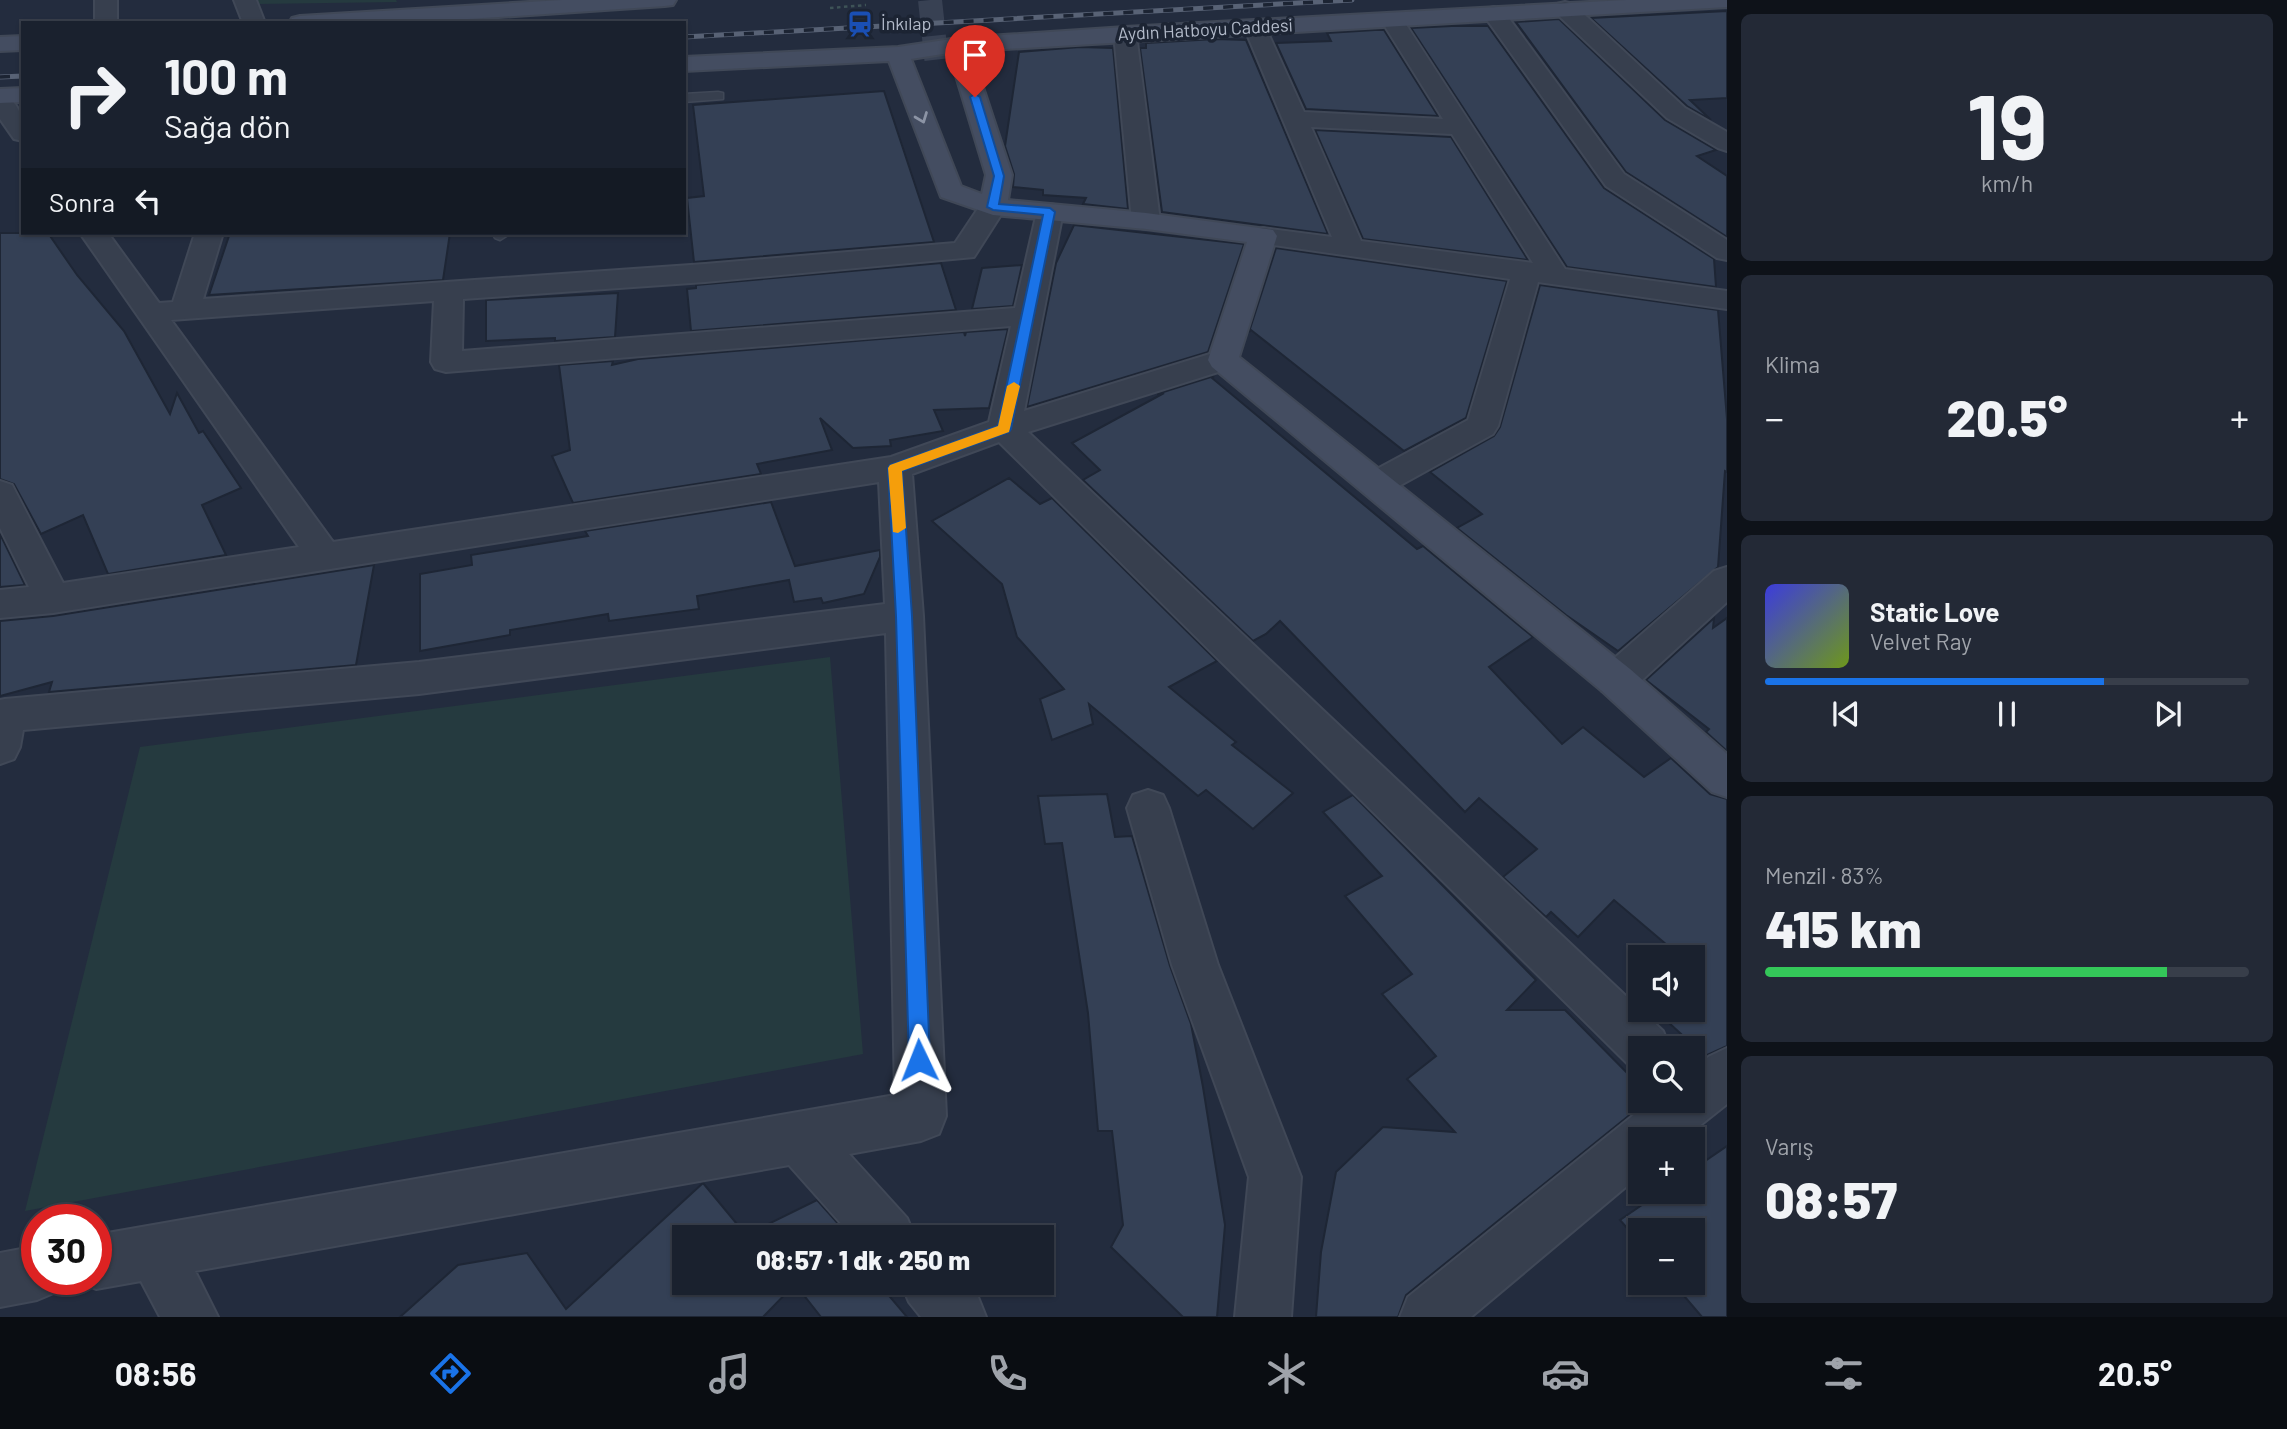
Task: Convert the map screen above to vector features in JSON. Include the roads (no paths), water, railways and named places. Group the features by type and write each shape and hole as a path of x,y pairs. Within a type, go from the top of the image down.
{"street":[{"path":"106,0 106,21"},
{"path":"245,0 253,21"},
{"path":"332,21 665,0"},
{"name":"Aydın Hatboyu Caddesi","path":"686,64 898,54 958,45 1125,34 1727,1"},
{"path":"1565,9 1676,113 1727,143"},
{"path":"1494,15 1615,180 1727,252"},
{"path":"1376,484 1482,426 1540,272 1462,127 1392,20"},
{"path":"1255,27 1349,245"},
{"path":"1125,34 1146,221"},
{"path":"0,44 21,43"},
{"path":"151,312 449,292 964,251 993,207 999,176 958,45"},
{"path":"898,54 950,191 993,207 1146,221 1349,245 1727,300"},
{"path":"942,78 993,207"},
{"path":"0,96 21,95"},
{"path":"0,102 21,131"},
{"path":"1295,119 1462,127"},
{"path":"1004,429 1050,212"},
{"path":"95,235 324,556"},
{"path":"185,309 208,235"},
{"path":"1223,360 1264,236"},
{"path":"1677,292 1727,272"},
{"path":"449,292 446,362 1029,316"},
{"path":"0,604 53,599 895,468 1004,429 1223,360"},
{"path":"1223,360 1616,680 1727,779"},
{"path":"1004,429 1634,1036"},
{"path":"112,1259 921,1116 904,616 895,468"},
{"path":"0,493 53,599"},
{"path":"1616,680 1727,581"},
{"path":"0,747 5,715 419,678 904,616"},
{"path":"1148,808 1195,965 1276,1177 1262,1317"},
{"path":"1659,1127 1675,1113"},
{"path":"799,1136 877,1225"},
{"path":"1428,1317 1628,1153"},
{"path":"153,1251 190,1317"},
{"path":"0,1280 21,1276"},
{"path":"939,1295 958,1317"}],"lane":[{"path":"686,98 718,96"}],"tunnel":[{"path":"930,0 937,65"}],"railway":[{"path":"686,37 1352,0"},
{"path":"0,77 21,76"}],"place":[{"name":"İnkılap","path":"860,24"}]}
